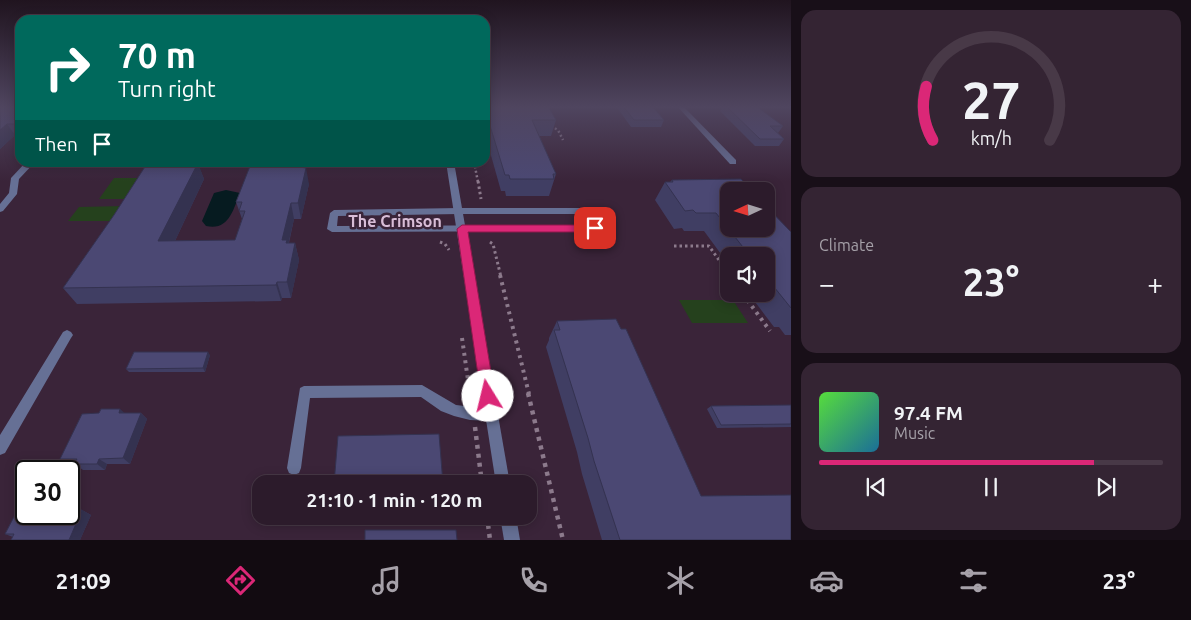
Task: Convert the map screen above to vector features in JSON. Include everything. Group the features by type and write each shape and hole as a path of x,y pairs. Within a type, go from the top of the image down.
{"street":[{"path":"704,131 733,162"},
{"path":"0,209 13,194 15,178 26,167"},
{"path":"451,167 460,211 502,475"},
{"path":"587,210 595,228 332,229 334,213 460,211 587,210"},
{"path":"0,448 67,335"},
{"path":"294,468 304,392 422,391 434,396 447,408 463,414 492,415"},
{"path":"510,525 512,540"}],"path":[{"path":"557,131 563,140"},
{"path":"475,167 482,201"},
{"path":"434,239 445,244 451,259"},
{"path":"490,242 493,244 563,540"},
{"path":"674,246 709,246 720,261"},
{"path":"749,302 770,331"},
{"path":"462,337 481,475"},
{"path":"488,525 490,540"}],"green space":[{"path":"114,178 147,178 133,199 99,199"},
{"path":"124,206 115,221 68,221 79,207"},
{"path":"679,300 734,302 748,323 692,323"}],"shaded area":[{"path":"226,190 240,193 229,218 220,225 214,227 206,226 202,221 214,193"}],"building":[{"path":"492,131 537,131 556,174 553,174 554,179 510,179 509,175 505,175"},
{"path":"752,131 776,131 784,139 760,139"},
{"path":"145,167 196,167 158,241 235,240 245,211 239,211 242,202 236,202 250,167 306,168 298,203 291,203 282,240 287,240 286,243 295,243 287,282 277,282 276,285 63,288"},
{"path":"741,179 744,182 720,182 720,218 716,213 696,213 693,210 685,211 665,182 673,182 672,180"},
{"path":"775,215 791,232 791,308 775,288 775,247 743,247 736,238 775,238"},
{"path":"616,319 621,329 626,329 701,496 791,495 791,540 620,540 554,330 560,330 557,321"},
{"path":"134,352 208,352 203,368 126,369"},
{"path":"791,405 791,424 721,425 711,406"},
{"path":"101,409 120,409 119,413 141,413 123,458 99,459 97,464 80,464 80,460 77,459 60,459 82,414 99,413"},
{"path":"439,434 442,475 335,475 338,436"},
{"path":"15,515 15,525 76,525 69,540 11,540 14,534 5,534"},
{"path":"365,530 456,530 457,540 365,540"}],"district":[{"name":"The Crimson","path":"395,221"}],"route":[{"path":"488,396 462,229 595,228"}]}
